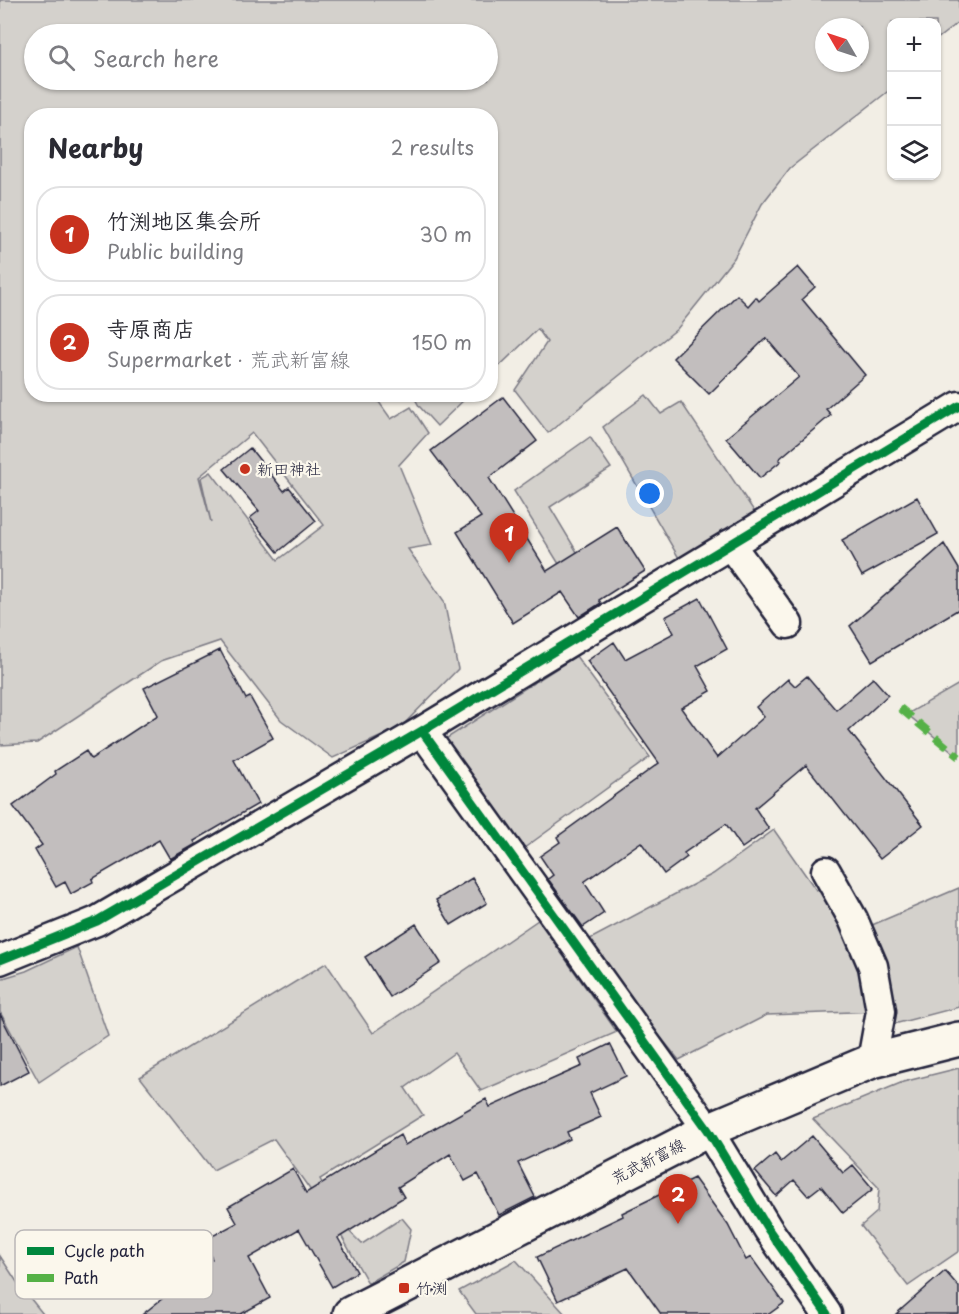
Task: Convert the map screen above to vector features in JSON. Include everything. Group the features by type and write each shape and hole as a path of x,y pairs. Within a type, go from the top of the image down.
{"main road":[{"name":"荒武新富線","path":"350,1314 708,1130 872,1061 959,1039"}],"street":[{"path":"0,960 97,921 422,731 959,406"},
{"path":"730,544 788,624"},
{"path":"422,731 708,1130 768,1229 827,1314"},
{"path":"826,871 853,920 873,966 882,1011 872,1061"}],"shaded area":[{"path":"0,0 959,0 959,22 941,36 941,18 887,18 887,92 790,168 762,204 734,258 677,329 548,433 515,390 547,342 538,329 498,367 498,108 24,108 24,402 379,402 391,419 411,407 428,433 399,465 432,545 408,549 444,601 458,669 400,728 333,758 281,720 220,641 161,661 37,743 0,745","holes":["252,433 324,525 278,560 211,472 201,478 211,522 199,477"]},
{"path":"646,395 661,414 681,402 756,514 680,560 603,427"},
{"path":"417,402 462,402 437,426"},
{"path":"590,437 611,468 550,507 586,567 567,577 514,491"},
{"path":"576,656 650,757 520,851 444,740"},
{"path":"959,684 959,757 907,714"},
{"path":"774,830 816,890 832,882 858,931 959,888 959,1007 879,1028 881,1011 767,1015 679,1060 625,993 590,939 713,874"},
{"path":"538,920 617,1032 481,1091 454,1053 405,1088 423,1115 320,1179 349,1231 362,1244 402,1218 411,1229 404,1262 368,1283 334,1223 274,1139 213,1170 140,1077 326,963 373,1033"},
{"path":"77,947 108,1036 39,1082 0,1012 0,979 26,971"},
{"path":"959,1068 959,1251 908,1286 861,1226 877,1212 879,1188 813,1119 903,1082"},
{"path":"0,1256 15,1279 15,1299 31,1299 43,1314 0,1314"},
{"path":"516,1260 565,1314 476,1314 459,1291"}],"building":[{"path":"798,267 815,287 802,299 865,375 826,409 831,415 760,478 726,438 799,377 766,338 709,394 673,358 737,295 748,306 756,297 759,301"},
{"path":"503,397 537,441 489,478 547,571 617,527 645,571 599,600 601,603 579,617 562,592 513,623 457,532 481,517 431,451"},
{"path":"250,448 284,491 289,487 316,521 278,552 250,518 259,511 224,469"},
{"path":"917,497 938,534 862,576 842,540"},
{"path":"944,544 959,569 959,609 872,661 850,626"},
{"path":"700,598 727,649 697,666 711,691 681,708 717,758 764,717 756,707 788,679 795,686 807,676 836,710 873,678 888,695 849,731 923,825 880,859 806,765 755,808 769,829 742,848 726,824 684,853 687,857 664,874 641,842 584,882 604,913 583,927 548,879 553,875 540,856 560,842 557,837 659,763 587,661 614,642 625,659 674,633 665,617"},
{"path":"220,650 246,699 250,697 273,738 234,760 258,804 194,841 196,844 170,859 159,840 92,879 93,882 71,894 65,882 56,887 35,850 42,845 13,806 56,774 55,771 86,751 91,759 158,715 144,688"},
{"path":"472,878 487,903 451,925 436,900"},
{"path":"416,924 441,963 390,997 365,957"},
{"path":"0,1014 29,1071 0,1086"},
{"path":"610,1044 626,1076 590,1093 601,1117 567,1132 570,1139 518,1163 535,1197 499,1215 478,1174 465,1181 450,1154 398,1187 404,1197 338,1238 357,1272 332,1287 299,1229 249,1258 270,1298 241,1314 143,1314 162,1299 213,1299 213,1236 237,1223 228,1207 293,1169 306,1193 400,1135 405,1145 486,1099 490,1107 582,1066 579,1059"},
{"path":"812,1136 843,1173 853,1165 873,1189 843,1213 821,1186 808,1196 794,1180 776,1196 755,1171 775,1154 781,1162"},
{"path":"694,1178 728,1225 746,1260 751,1257 784,1303 769,1314 661,1314 628,1268 558,1301 537,1257 623,1216 622,1213"},
{"path":"945,1271 959,1287 959,1314 896,1314"}],"marked path":[{"path":"900,708 959,757"}],"cycle path":[{"path":"0,960 97,921 422,731 959,406"},
{"path":"422,731 708,1130 768,1229 827,1314"}],"place":[{"name":"新田神社","path":"245,469"},
{"name":"竹渕地区集会所","path":"509,563"},
{"name":"寺原商店","path":"678,1224"},
{"name":"竹渕","path":"404,1288"}]}
